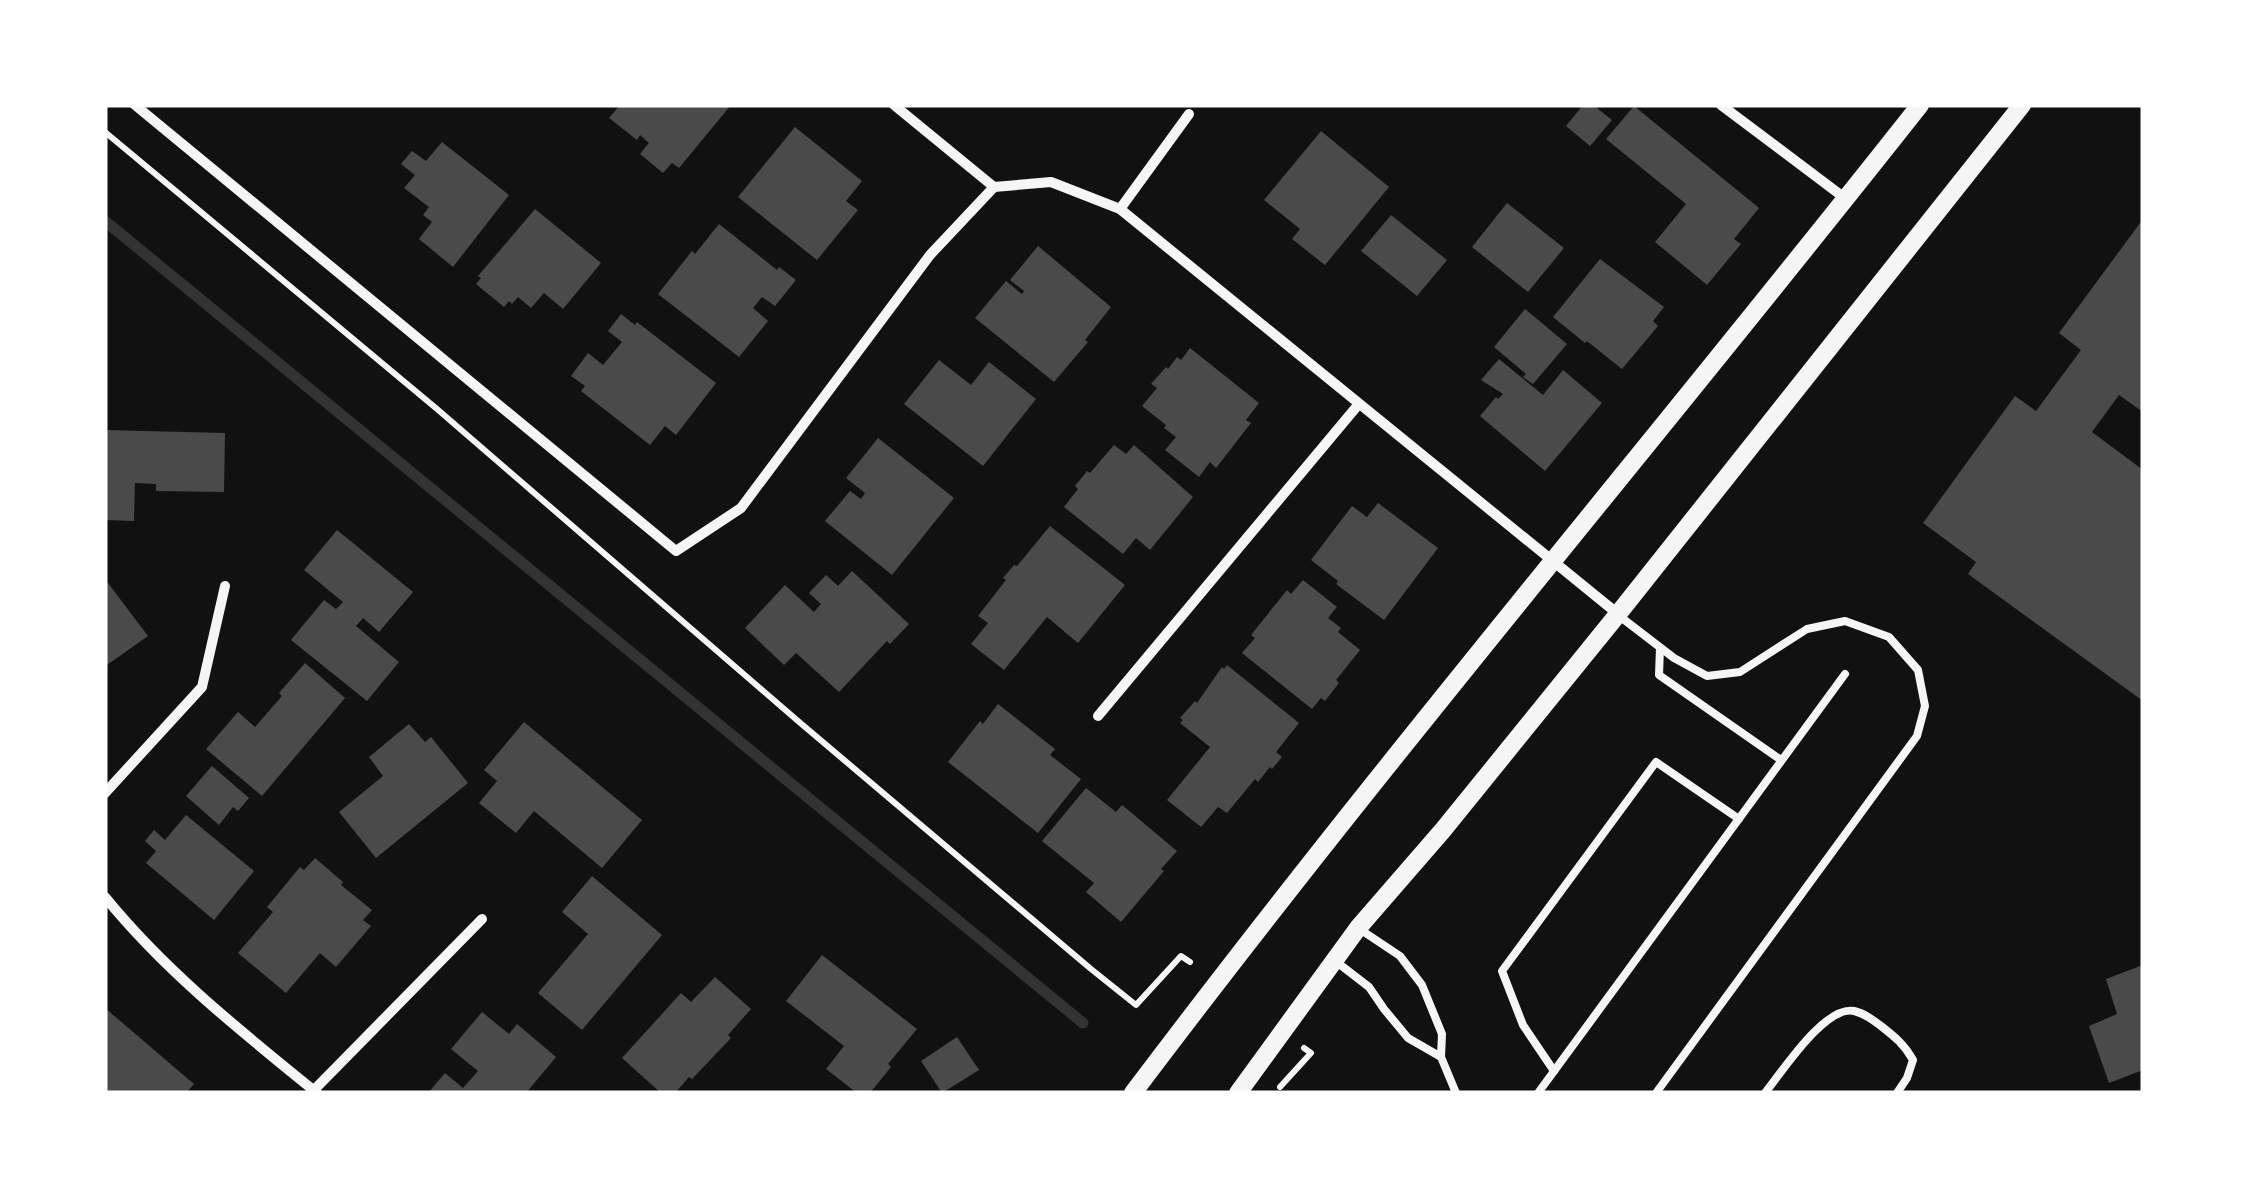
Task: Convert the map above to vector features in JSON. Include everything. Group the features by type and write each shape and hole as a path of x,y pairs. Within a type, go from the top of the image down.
{"street":[{"path":"135,105 676,551 740,508 930,255 994,186"},
{"path":"894,105 994,186 1051,182 1120,208 1618,614"},
{"path":"1722,105 1846,199"},
{"path":"1133,1093 1228,967 1920,105"},
{"path":"1238,1093 1358,928 1444,830 2022,105"},
{"path":"1120,208 1188,114"},
{"path":"1098,716 1358,404"},
{"path":"105,793 202,688 225,586"},
{"path":"105,897 209,1006 316,1092 482,919"}],"lane":[{"path":"1618,614 1660,648 1707,676 1740,672 1807,630 1845,621 1890,637 1918,670 1925,706 1916,736 1656,1093"},
{"path":"1660,648 1659,676 1781,760"},
{"path":"1538,1093 1845,674"},
{"path":"1554,1070 1523,1025 1502,971 1644,778 1656,762 1739,819"},
{"path":"1358,928 1400,956 1422,986 1442,1034 1441,1057 1456,1093"},
{"path":"1334,960 1369,987 1408,1038 1441,1057"},
{"path":"1765,1093 1821,1024 1841,1011 1853,1011 1867,1016 1904,1044 1912,1060 1897,1093"}],"path":[{"path":"105,132 422,396 798,722 1136,1005 1181,956 1190,962"},
{"path":"1275,1093 1310,1053 1304,1048"}],"building":[{"path":"620,105 731,105 679,168 672,163 663,173 640,154 649,143 640,135 637,140 609,118"},
{"path":"1583,105 1593,105 1612,120 1590,146 1566,126"},
{"path":"1634,106 1759,208 1734,239 1741,244 1707,285 1655,242 1686,204 1606,139"},
{"path":"795,127 862,181 846,201 858,210 817,260 738,197"},
{"path":"1321,131 1389,187 1325,265 1292,239 1300,229 1264,200"},
{"path":"442,142 509,195 453,267 419,239 432,222 423,215 429,207 404,188 415,175 401,164 412,151 426,161"},
{"path":"1507,203 1564,248 1528,292 1472,247"},
{"path":"535,209 601,263 563,309 544,293 531,308 518,297 504,307 476,284 481,278 478,276"},
{"path":"1391,215 1447,260 1417,296 1361,251"},
{"path":"2143,219 2143,412 2119,395 2092,432 2143,470 2143,701 1968,574 1976,562 1923,523 2015,396 2036,411 2081,350 2059,333"},
{"path":"719,224 777,270 779,267 796,280 775,306 762,297 753,308 768,321 739,357 658,294"},
{"path":"1038,246 1111,307 1054,382 975,318 1006,281 1022,294 1024,291 1010,280"},
{"path":"1600,259 1664,307 1653,321 1658,326 1622,369 1553,317"},
{"path":"1525,309 1567,344 1533,384 1494,347"},
{"path":"621,314 716,383 676,435 665,426 650,445 581,391 585,386 571,376 588,353 603,365 622,342 608,331"},
{"path":"1190,348 1259,403 1246,420 1251,423 1216,468 1210,462 1199,477 1165,450 1176,437 1142,406 1157,388 1151,384"},
{"path":"1499,359 1543,395 1563,370 1602,403 1545,471 1480,416 1503,394 1481,380"},
{"path":"939,360 971,385 989,362 1036,399 983,466 904,404"},
{"path":"105,430 225,433 224,492 156,491 156,484 135,483 134,521 105,520"},
{"path":"878,438 954,498 892,575 825,521 850,491 861,499 865,493 846,478"},
{"path":"1114,445 1126,454 1134,445 1193,497 1150,550 1136,538 1123,554 1064,507 1087,471 1090,473"},
{"path":"1378,503 1438,548 1384,620 1311,560 1352,506 1367,517"},
{"path":"1050,526 1125,585 1078,643 1047,617 1004,670 971,644 988,623 978,616 1006,580 1003,578"},
{"path":"337,530 413,592 379,632 363,618 356,626 399,662 367,701 291,640 324,600 336,609 343,602 304,570"},
{"path":"852,571 909,624 890,644 887,641 839,692 796,653 784,665 745,628 785,585 814,612 821,604 809,593 826,575 838,586"},
{"path":"105,579 148,636 107,665 105,662"},
{"path":"1303,580 1337,607 1328,618 1360,650 1325,701 1321,698 1312,709 1242,653 1255,638 1251,635 1287,590 1291,594"},
{"path":"305,663 345,698 262,796 206,749 238,712 255,727"},
{"path":"1227,665 1299,723 1276,752 1282,757 1272,769 1258,782 1255,779 1227,813 1218,807 1201,827 1167,800 1210,747 1180,723 1180,718"},
{"path":"998,704 1055,749 1050,755 1081,779 1038,833 948,762"},
{"path":"524,722 642,820 602,868 534,811 516,833 479,803 497,781 484,770"},
{"path":"409,724 425,742 431,737 468,783 376,858 339,812 383,776 369,757"},
{"path":"212,766 249,798 238,811 233,807 219,825 186,796"},
{"path":"1086,788 1116,812 1122,805 1177,851 1121,922 1086,892 1094,883 1042,841"},
{"path":"186,815 254,871 214,920 146,863 156,851 145,841 154,830 165,840"},
{"path":"315,858 372,910 363,920 371,926 336,967 320,953 286,993 238,953 273,912 267,907 300,867 304,870"},
{"path":"592,876 662,935 582,1030 538,993 588,934 562,912"},
{"path":"822,955 917,1029 870,1093 857,1093 826,1069 844,1046 786,1001"},
{"path":"2143,965 2143,1070 2109,1083 2089,1026 2117,1014 2106,979"},
{"path":"715,977 751,1009 728,1035 731,1038 692,1079 689,1077 675,1093 661,1093 622,1058 681,993 691,1002"},
{"path":"105,1008 194,1084 186,1093 105,1093"},
{"path":"482,1012 509,1034 517,1024 556,1057 526,1093 428,1093 445,1073 463,1088 478,1071 451,1049"},
{"path":"957,1037 979,1070 942,1093 921,1061"}],"waterway":[{"path":"105,221 1083,1023"}]}
